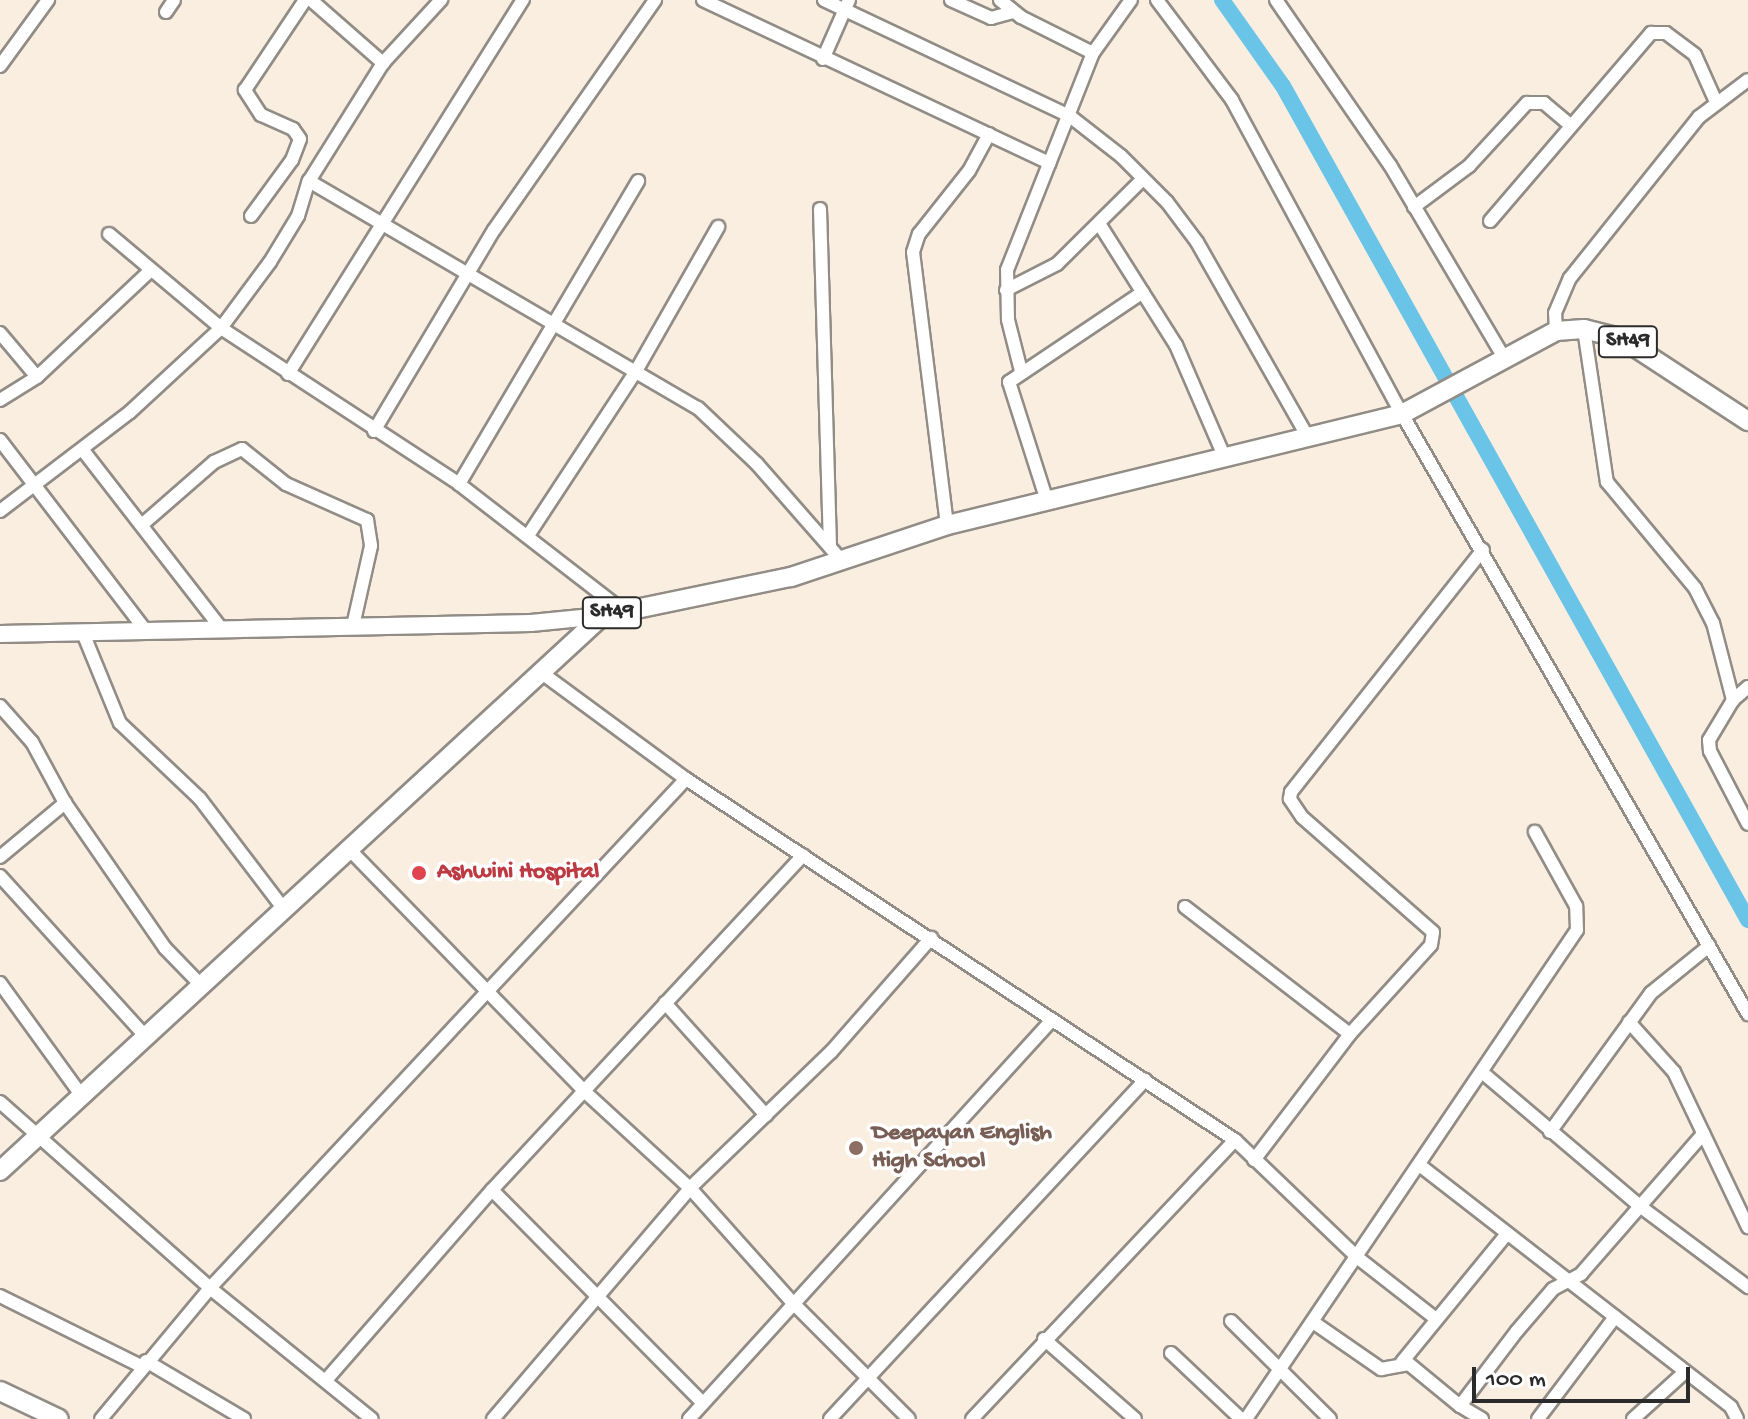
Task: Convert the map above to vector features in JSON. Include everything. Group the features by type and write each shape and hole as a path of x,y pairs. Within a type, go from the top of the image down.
{"main road":[{"name":"SH49","path":"0,1171 602,616 791,577 836,554 1408,412 1556,331 1584,329 1621,338 1748,421"},
{"path":"0,1391 59,1419"}],"street":[{"path":"0,66 48,0"},
{"path":"251,216 292,160 300,139 293,129 251,106 245,90 308,0 383,63"},
{"path":"0,511 191,361 221,328 270,262 298,216 309,181 383,63 441,0"},
{"path":"288,374 385,225 523,0"},
{"path":"374,431 558,133 655,0"},
{"path":"703,0 1050,163"},
{"path":"824,0 847,5 1071,117 1121,156 1167,202 1197,242 1309,439"},
{"path":"951,0 991,18 1013,12"},
{"path":"1000,0 1013,12 1093,53"},
{"path":"1021,371 1006,290 1012,252 1071,117 1093,53 1131,0"},
{"path":"1157,0 1232,100 1483,550 1748,1014"},
{"path":"1276,0 1316,52 1414,207 1499,360"},
{"path":"823,59 847,5"},
{"path":"1490,221 1570,125 1658,30 1695,55 1716,102"},
{"path":"1556,331 1558,304 1570,278 1716,102 1748,80"},
{"path":"1414,207 1469,166 1527,103 1544,103 1570,125"},
{"path":"947,525 913,252 919,234 969,171 989,134"},
{"path":"1006,290 1044,273 1100,225 1142,180"},
{"path":"309,181 471,272 554,325 698,408 729,434 836,554"},
{"path":"459,484 638,181"},
{"path":"820,209 836,554"},
{"path":"1100,225 1176,345 1225,458"},
{"path":"529,534 636,371 718,227"},
{"path":"109,234 221,328 459,484 529,534 622,610"},
{"path":"0,400 37,377 150,271"},
{"path":"1047,501 1009,389 1012,377 1143,292"},
{"path":"1584,329 1607,482 1705,604 1733,700"},
{"path":"0,333 37,377"},
{"path":"0,440 146,631"},
{"path":"82,449 144,523 223,631"},
{"path":"144,523 214,462 242,449 286,484 367,520 371,546 353,626"},
{"path":"1254,1160 1350,1034 1431,945 1433,932 1302,817 1290,799 1291,792 1483,550"},
{"path":"0,634 531,623 602,616"},
{"path":"83,633 120,723 208,808 283,908"},
{"path":"539,671 686,779 1235,1140 1358,1258 1436,1319"},
{"path":"1748,687 1733,700 1709,740 1710,751 1748,824"},
{"path":"1,709 32,742 65,803 165,948 200,984"},
{"path":"101,1419 210,1288 686,779"},
{"path":"0,857 65,803"},
{"path":"1171,1353 1244,1419 1282,1370 1422,1167 1580,923 1576,906 1535,832"},
{"path":"348,848 584,1091 690,1188 792,1302 909,1419"},
{"path":"327,1379 492,1190 803,855"},
{"path":"0,876 145,1036"},
{"path":"1185,907 1350,1034"},
{"path":"493,1419 690,1188 831,1052 931,938"},
{"path":"1550,1132 1664,978 1709,946"},
{"path":"0,983 81,1095"},
{"path":"665,1003 766,1115"},
{"path":"689,1419 792,1302 1051,1021"},
{"path":"1629,1022 1674,1072 1748,1227"},
{"path":"1483,1073 1641,1207 1748,1287"},
{"path":"830,1419 1145,1080"},
{"path":"0,1102 35,1138 210,1288 327,1379 372,1419"},
{"path":"1460,1406 1542,1300 1572,1280 1641,1207 1703,1134"},
{"path":"972,1419 1044,1339 1235,1140"},
{"path":"1422,1167 1505,1236 1572,1280 1731,1407 1737,1419"},
{"path":"492,1190 703,1403"},
{"path":"1313,1322 1362,1361 1381,1369 1402,1362 1505,1236"},
{"path":"0,1296 144,1364 244,1419"},
{"path":"1538,1419 1615,1317"},
{"path":"1231,1321 1330,1419"},
{"path":"1044,1339 1135,1419"},
{"path":"1402,1362 1482,1419"},
{"path":"1633,1419 1685,1372"}],"waterway":[{"path":"1222,0 1283,86 1748,920"}],"place":[{"name":"Ashwini Hospital","path":"419,873"},
{"name":"Deepayan English High School","path":"856,1148"}]}
